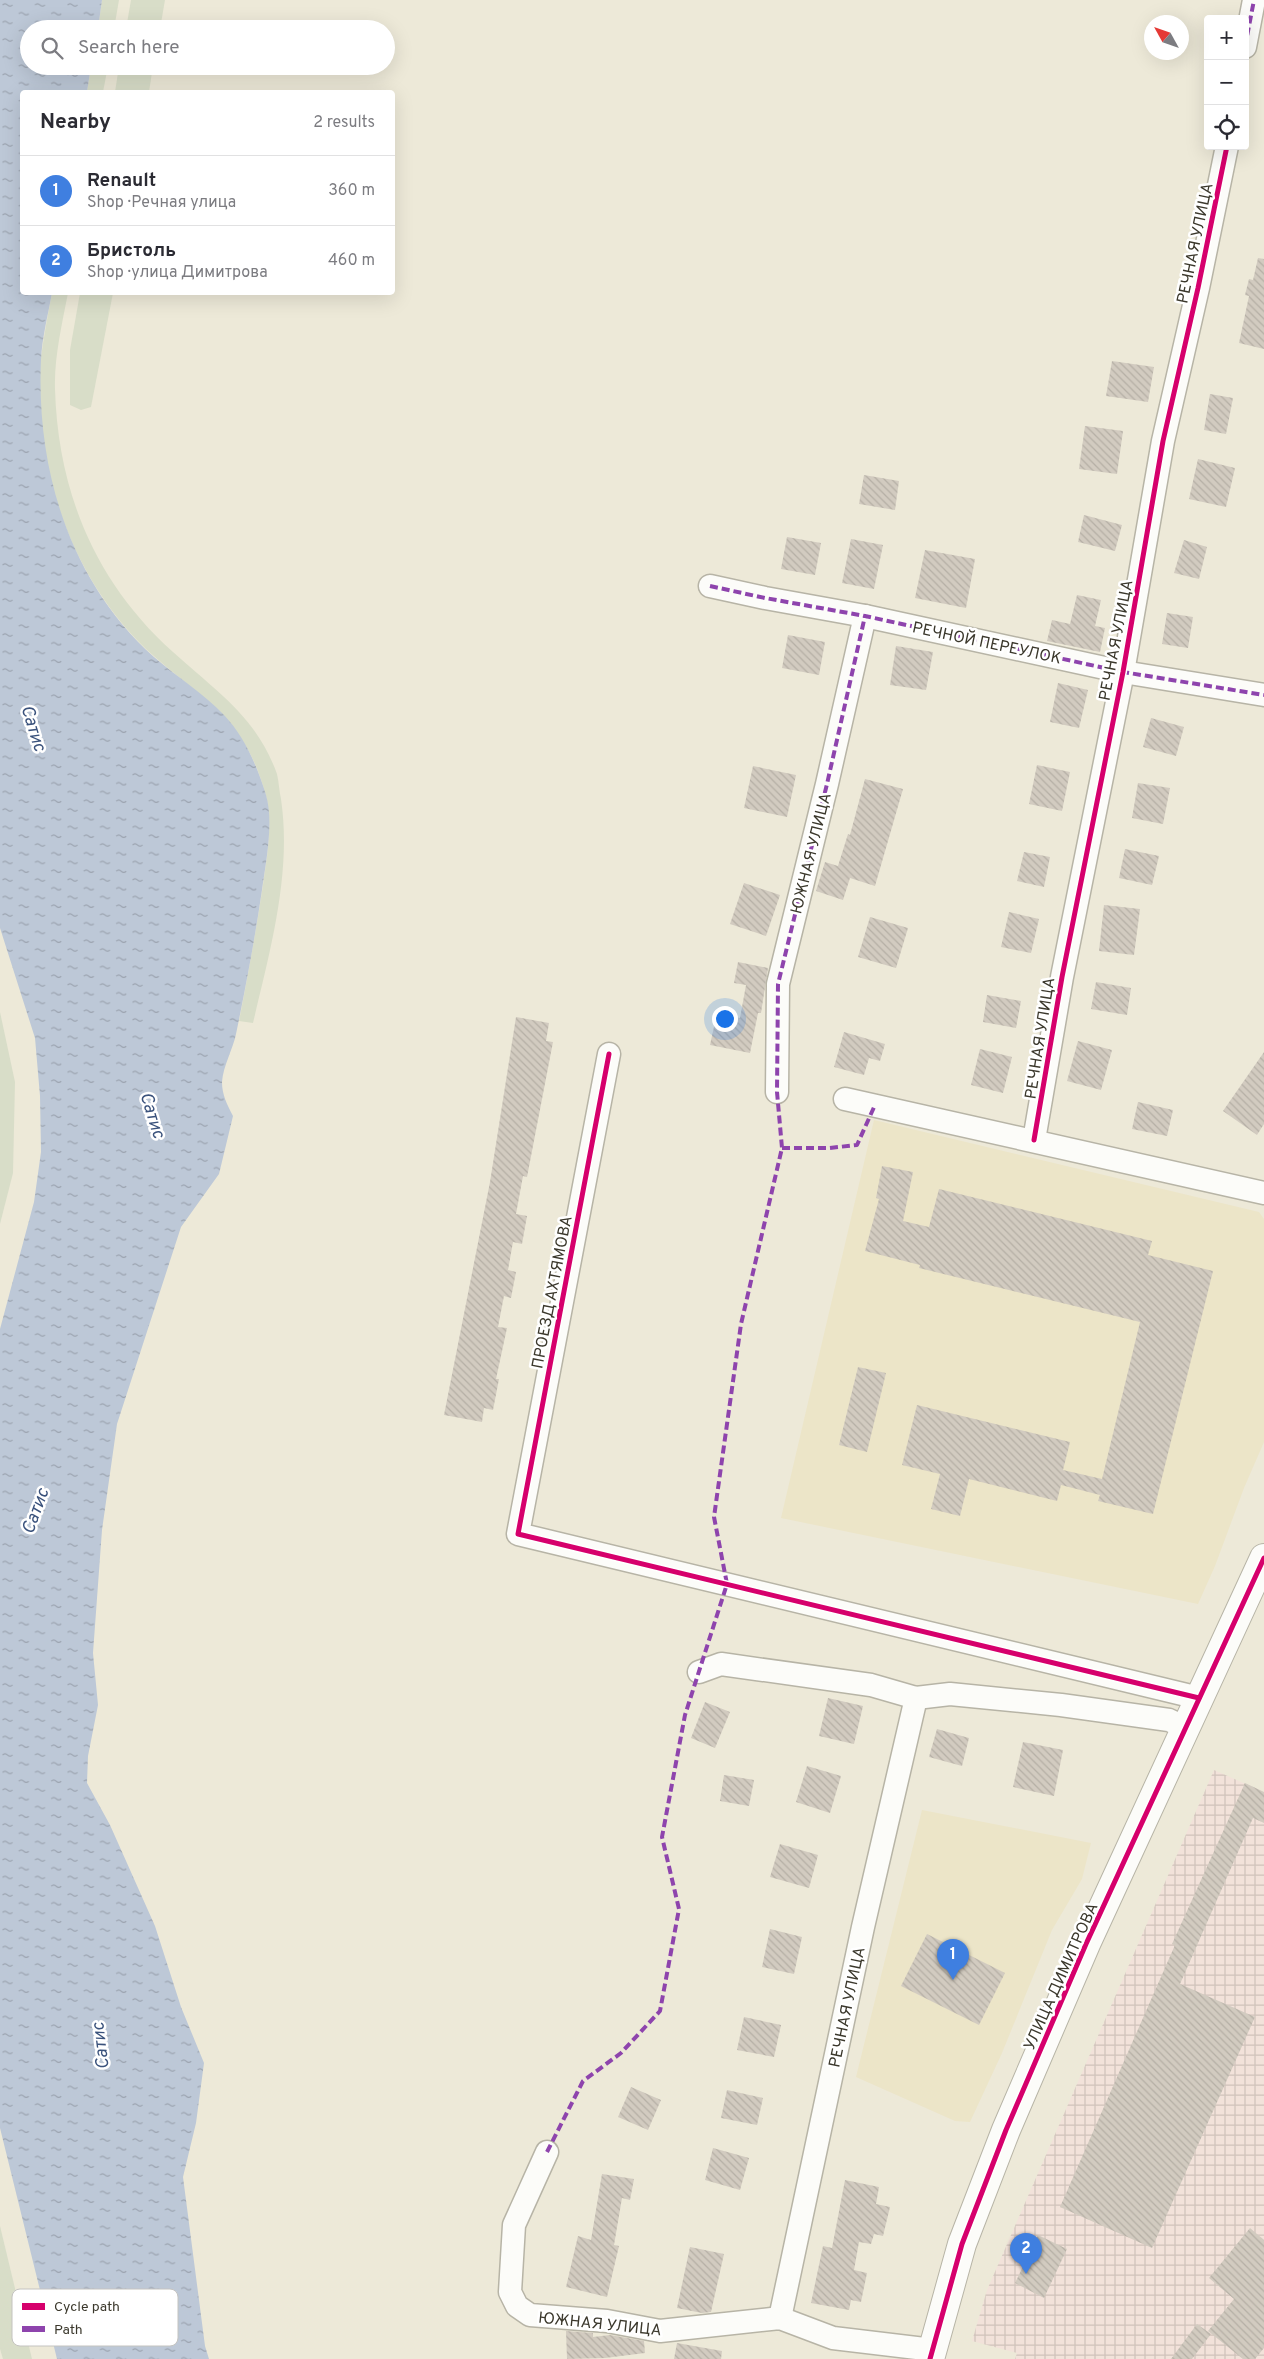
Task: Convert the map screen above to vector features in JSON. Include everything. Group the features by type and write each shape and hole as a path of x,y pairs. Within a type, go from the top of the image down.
{"street":[{"path":"1249,26 1254,0"},
{"name":"РЕЧНАЯ УЛИЦА","path":"1034,1140 1063,968 1123,672 1163,442 1198,288 1226,150"},
{"name":"РЕЧНОЙ ПЕРЕУЛОК","path":"710,586 865,616 1123,672 1264,695"},
{"name":"ЮЖНАЯ УЛИЦА","path":"777,1092 778,984 827,784 865,616"},
{"name":"ПРОЕЗД АХТЯМОВА","path":"609,1054 518,1534 1199,1698"},
{"path":"845,1099 1264,1193"},
{"name":"УЛИЦА ДИМИТРОВА","path":"932,2354 962,2244 991,2167 1086,1944 1264,1558"},
{"path":"698,1672 721,1664 871,1685 916,1698 950,1694 1061,1705 1169,1720 1186,1728"},
{"name":"РЕЧНАЯ УЛИЦА","path":"780,2318 863,1927 916,1698"},
{"name":"ЮЖНАЯ УЛИЦА","path":"547,2152 514,2224 510,2292 517,2306 530,2315 607,2321 660,2331 780,2318 833,2338 932,2354"}],"shaded area":[{"path":"874,1120 1259,1212 1264,1219 1264,1442 1198,1604 781,1518"},
{"path":"1214,1770 1264,1792 1264,2359 1015,2359 1017,2353 972,2341 987,2290"},
{"path":"922,1810 1091,1843 1082,1879 1052,1930 1002,2053 970,2122 955,2121 856,2077"}],"green space":[{"path":"102,0 119,0 116,20 99,20"},
{"path":"131,0 165,0 162,20 128,20"},
{"path":"90,75 106,75 103,90 87,90"},
{"path":"118,75 152,75 149,90 115,90"},
{"path":"52,295 68,295 59,341 55,389 58,427 64,464 73,500 86,534 122,596 146,625 173,652 234,706 258,736 277,774 284,827 284,855 278,912 253,1023 239,1021 268,852 269,818 266,796 258,770 248,749 236,731 209,702 155,657 126,628 101,595 80,559 63,520 51,480 43,439 39,397 41,357"},
{"path":"80,295 113,295 91,407 81,410 70,405 70,350"},
{"path":"0,1012 15,1082 13,1173 0,1224"},
{"path":"0,2226 15,2289 12,2289 12,2346 29,2346 32,2359 3,2359 0,2349"}],"water":[{"name":"Сатис","path":"0,0 102,0 99,20 20,20 20,75 90,75 87,90 20,90 20,295 52,295 41,360 41,401 52,483 64,522 80,559 100,594 125,627 154,657 216,707 238,733 254,763 262,784 266,795 269,817 265,867 247,980 236,1034 222,1082 224,1095 233,1116 219,1174 181,1227 117,1424 102,1530 93,1653 98,1705 88,1756 87,1783 110,1825 155,1926 181,2007 204,2063 196,2123 183,2177 205,2346 209,2359 57,2359 54,2346 178,2346 178,2289 40,2289 0,2128 0,1329 34,1202 41,1152 40,1096 35,1038 0,928"}],"building":[{"path":"1258,258 1264,259 1264,349 1239,343 1249,296 1245,295 1249,279 1253,280"},
{"path":"1112,361 1154,367 1148,402 1106,396"},
{"path":"1210,394 1233,398 1226,434 1204,430"},
{"path":"1085,426 1123,431 1117,474 1079,469"},
{"path":"1198,459 1235,468 1226,507 1189,499"},
{"path":"864,475 899,481 895,510 859,504"},
{"path":"1084,515 1122,525 1115,551 1078,542"},
{"path":"787,537 821,543 815,575 781,569"},
{"path":"851,539 883,545 874,589 842,583"},
{"path":"1184,540 1207,547 1199,579 1174,573"},
{"path":"925,550 975,559 966,608 915,598"},
{"path":"1077,595 1101,600 1095,626 1105,628 1100,652 1047,641 1052,620 1070,624"},
{"path":"1167,613 1193,617 1188,648 1162,644"},
{"path":"788,635 825,642 819,675 782,668"},
{"path":"896,646 933,652 926,690 890,685"},
{"path":"1058,683 1088,690 1079,728 1050,722"},
{"path":"1151,718 1184,727 1176,756 1143,747"},
{"path":"1037,765 1070,772 1062,811 1029,804"},
{"path":"753,766 796,775 787,817 744,808"},
{"path":"865,779 903,789 875,886 850,878 843,900 816,891 825,862 838,866 848,834 850,835"},
{"path":"1138,783 1170,788 1163,824 1132,818"},
{"path":"1125,849 1159,856 1152,885 1119,878"},
{"path":"1024,852 1050,857 1044,887 1017,881"},
{"path":"744,883 780,895 766,936 730,924"},
{"path":"1104,905 1140,909 1134,955 1099,951"},
{"path":"1009,912 1039,919 1031,953 1001,947"},
{"path":"870,917 908,928 896,968 858,957"},
{"path":"738,962 768,968 761,1013 758,1013 750,1053 710,1045 717,1013 740,1018 746,985 734,983"},
{"path":"1096,982 1131,988 1127,1015 1091,1009"},
{"path":"987,995 1021,1001 1016,1028 983,1022"},
{"path":"516,1017 549,1023 546,1041 553,1042 527,1177 523,1176 516,1214 527,1216 522,1244 513,1242 508,1270 516,1272 511,1298 504,1296 498,1327 507,1328 496,1379 499,1379 493,1410 484,1408 482,1422 444,1415 490,1182"},
{"path":"844,1032 885,1044 880,1061 869,1058 864,1075 834,1067"},
{"path":"1078,1041 1112,1050 1101,1090 1067,1081"},
{"path":"980,1049 1012,1057 1003,1093 971,1085"},
{"path":"1264,1052 1264,1124 1257,1135 1223,1111"},
{"path":"1138,1102 1173,1110 1167,1136 1132,1129"},
{"path":"882,1166 913,1172 903,1221 929,1227 939,1189 1152,1241 1148,1255 1213,1271 1153,1514 1098,1501 1100,1495 1061,1485 1057,1501 969,1479 960,1516 931,1509 940,1474 902,1465 917,1405 1070,1442 1063,1470 1102,1479 1140,1322 919,1268 920,1265 865,1251 879,1199 876,1198"},
{"path":"858,1367 886,1373 867,1452 839,1445"},
{"path":"828,1698 863,1706 854,1744 819,1736"},
{"path":"705,1702 730,1712 715,1748 691,1738"},
{"path":"937,1729 969,1738 962,1766 929,1757"},
{"path":"1023,1742 1063,1750 1054,1796 1013,1787"},
{"path":"807,1766 841,1776 830,1813 796,1802"},
{"path":"724,1775 754,1780 749,1806 720,1801"},
{"path":"1245,1783 1264,1792 1264,1823 1253,1818 1180,1984 1255,2017 1152,2248 1060,2207 1175,1945 1172,1944"},
{"path":"780,1844 818,1855 809,1888 770,1877"},
{"path":"770,1929 802,1937 794,1974 762,1967"},
{"path":"927,1934 1005,1973 979,2025 901,1986"},
{"path":"744,2017 781,2025 774,2057 737,2050"},
{"path":"631,2087 661,2100 648,2130 618,2117"},
{"path":"727,2090 763,2098 757,2125 721,2118"},
{"path":"713,2148 749,2158 740,2190 705,2180"},
{"path":"602,2174 634,2179 630,2200 622,2198 614,2245 619,2246 607,2297 566,2287 578,2236 591,2240"},
{"path":"845,2180 879,2187 876,2204 890,2207 883,2236 874,2234 871,2244 859,2242 854,2270 867,2273 861,2302 851,2300 849,2310 811,2303 823,2246 832,2248"},
{"path":"1250,2228 1264,2240 1264,2348 1255,2359 1243,2359 1208,2331 1234,2299 1209,2278"},
{"path":"1038,2235 1067,2249 1044,2298 1015,2283"},
{"path":"690,2247 724,2254 711,2312 702,2313 677,2308"},
{"path":"1197,2324 1211,2334 1192,2359 1171,2359"},
{"path":"566,2331 593,2333 593,2337 610,2335 644,2341 645,2353 605,2358 567,2359"},
{"path":"677,2343 722,2351 721,2359 674,2359"}],"marked path":[{"path":"1249,26 1254,0"},
{"path":"710,586 865,616 1123,672 1264,695"},
{"path":"547,2152 583,2081 621,2053 660,2011 679,1909 662,1837 685,1715 727,1584 714,1517 741,1324 782,1148 777,1092 778,984 827,784 865,616"},
{"path":"782,1148 829,1148 857,1145 875,1105"}],"cycle path":[{"path":"1034,1140 1062,977 1123,672 1163,441 1198,288 1226,150"},
{"path":"609,1054 518,1534 1199,1698"},
{"path":"930,2359 962,2244 1006,2130 1086,1944 1264,1558"}],"place":[{"name":"Renault","path":"953,1980"},
{"name":"Бристоль","path":"1026,2274"}]}
